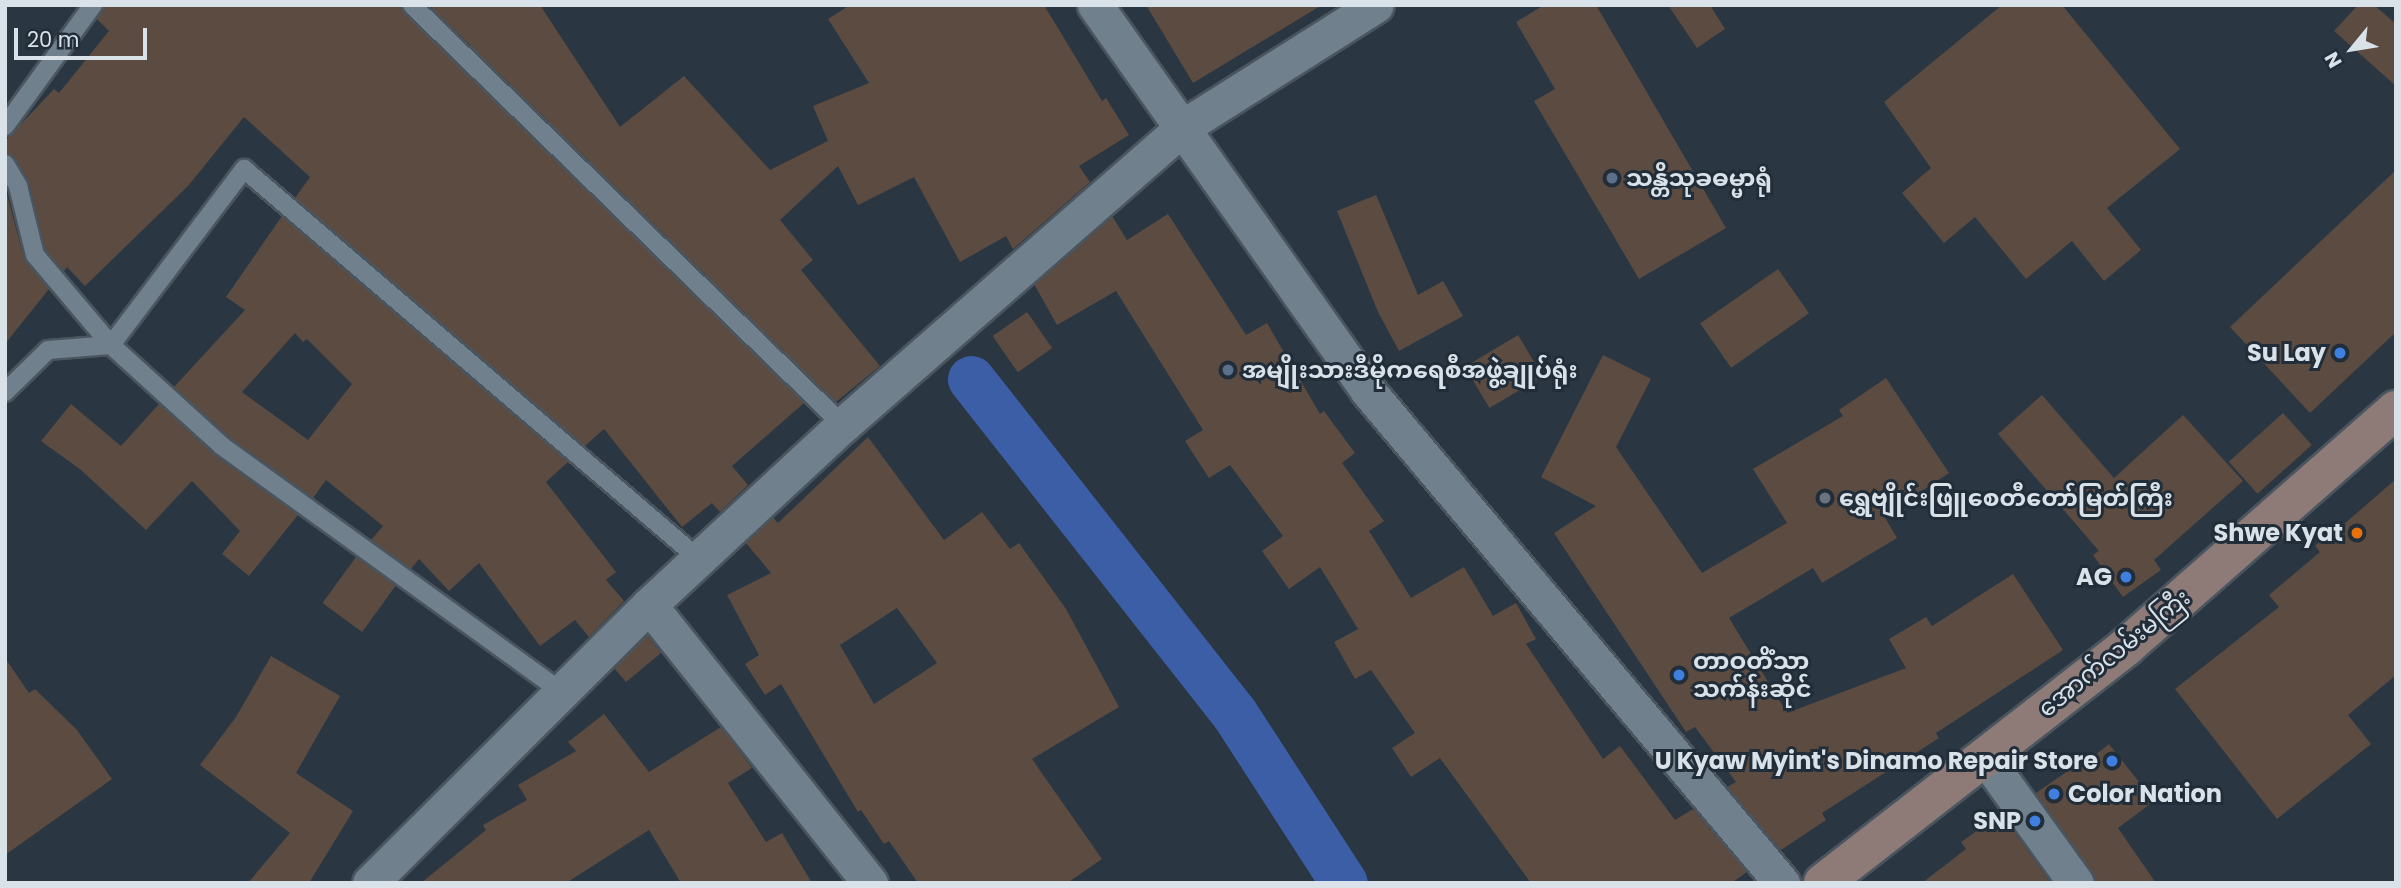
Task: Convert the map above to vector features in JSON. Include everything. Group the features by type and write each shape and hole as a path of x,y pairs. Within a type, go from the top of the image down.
{"main road":[{"name":"အောက်လမ်းမကြီး","path":"1823,883 2127,646 2392,422"}],"street":[{"path":"1095,5 1368,391 1783,883"},
{"path":"370,883 649,605 843,425 1183,127 1376,5"},
{"path":"649,605 870,883"},
{"path":"1985,757 2076,883"}],"lane":[{"path":"5,126 93,5"},
{"path":"412,5 843,425"},
{"path":"5,164 18,186 35,255 110,345 222,446 562,692"},
{"path":"5,392 48,350 110,345 244,169 699,559"}],"building":[{"path":"104,5 401,5 804,403 732,466 748,485 720,512 712,503 682,527 604,429 585,446 295,198 310,177 244,117 188,186 85,286 67,267 64,271 45,250 29,183 14,158 5,153 5,141 54,89 59,93 109,31 97,19"},
{"path":"429,5 540,5 620,127 684,76 770,170 828,141 813,106 869,83 828,19 850,5 1044,5 1102,101 1106,98 1129,135 1079,166 1090,182 1013,249 1006,236 960,262 914,177 858,205 838,166 780,220 813,260 801,270 880,366 836,402"},
{"path":"1146,5 1322,5 1193,83"},
{"path":"1544,5 1596,5 1726,228 1639,279 1534,101 1555,89 1516,22"},
{"path":"1668,5 1710,5 1725,29 1697,48"},
{"path":"2002,5 2062,5 2180,149 2107,208 2141,250 2104,281 2072,241 2026,279 1975,217 1944,243 1902,193 1931,168 1884,102"},
{"path":"2358,5 2374,5 2396,24 2396,86 2334,31"},
{"path":"2396,170 2396,332 2310,413 2230,327"},
{"path":"5,187 24,258 49,289 5,344"},
{"path":"1376,195 1418,295 1443,281 1463,316 1399,351 1378,312 1337,211"},
{"path":"1168,214 1246,335 1267,323 1320,414 1324,411 1355,453 1342,463 1384,521 1369,531 1411,598 1464,567 1493,616 1516,603 1536,639 1526,644 1603,759 1620,746 1675,820 1693,809 1747,872 1731,883 1531,883 1440,758 1411,777 1392,748 1415,733 1371,670 1355,679 1334,642 1358,629 1320,567 1289,589 1262,551 1283,536 1230,465 1209,478 1185,441 1203,430 1116,291 1057,325 1034,284 1112,216 1127,240"},
{"path":"282,216 568,462 546,482 616,572 606,580 624,601 589,637 575,620 540,646 479,563 449,591 419,559 411,569 371,540 383,526 326,480 313,498 229,437 174,387 245,310 226,297","holes":["295,333 303,342 307,339 352,384 308,440 242,392"]},
{"path":"1778,269 1809,313 1731,368 1700,323"},
{"path":"1027,312 1052,348 1018,372 993,336"},
{"path":"1518,335 1543,376 1490,408 1465,367"},
{"path":"1603,355 1651,379 1616,447 1702,573 1787,523 1753,469 1843,416 1839,410 1886,378 1949,473 1884,516 1897,538 1822,583 1813,568 1729,618 1787,713 1906,668 1889,639 1926,617 1932,626 2013,574 2063,650 1936,733 1939,738 1822,813 1826,820 1781,850 1727,787 1736,782 1695,727 1686,732 1554,533 1596,506 1541,477"},
{"path":"2042,395 2114,478 2183,415 2243,481 2154,560 2161,570 2123,597 2093,555 2099,551 1998,434"},
{"path":"71,404 121,446 159,404 215,455 298,515 249,576 222,554 240,531 192,481 146,530 81,470 41,441"},
{"path":"2283,413 2312,445 2258,494 2229,462"},
{"path":"868,437 944,540 982,512 1010,549 1019,543 1066,609 1119,707 1032,759 1102,859 1067,883 918,883 889,841 884,844 861,810 858,812 781,684 765,695 745,664 759,655 727,595 771,573 746,543 773,517 778,523","holes":["897,608 937,663 874,704 840,645"]},
{"path":"2396,479 2396,675 2348,715 2371,744 2277,819 2175,689 2279,607 2269,595 2320,552 2315,546 2340,522 2343,525"},
{"path":"356,557 396,586 362,632 322,603"},
{"path":"647,635 661,653 626,682 614,668"},
{"path":"271,656 340,696 296,773 353,811 309,883 248,883 290,833 200,765 236,717"},
{"path":"5,658 29,693 35,689 77,730 112,779 5,855"},
{"path":"604,714 649,772 721,727 752,768 728,783 766,842 782,833 812,883 681,883 649,830 566,883 421,883 486,830 483,825 527,800 518,785 576,751 568,742"},
{"path":"2109,744 2154,801 2118,828 2156,883 2096,883 2036,793 2075,766 2077,770"},
{"path":"2001,814 2051,883 1922,883 1966,849 1961,842"}],"waterway":[{"path":"971,379 1234,713 1344,883"}],"place":[{"name":"သန္တိသုခဓမ္မာရုံ","path":"1612,178"},
{"name":"Su Lay","path":"2340,353"},
{"name":"အမျိုးသားဒီမိုကရေစီအဖွဲ့ချုပ်ရုံး","path":"1228,370"},
{"name":"ရွှေဗျိုင်းဖြူစေတီတော်မြတ်ကြီး","path":"1825,498"},
{"name":"Shwe Kyat","path":"2357,533"},
{"name":"AG","path":"2126,577"},
{"name":"တာဝတိံသာ သက်န်းဆိုင်","path":"1679,675"},
{"name":"U Kyaw Myint's Dinamo Repair Store","path":"2112,761"},
{"name":"Color Nation","path":"2054,794"},
{"name":"SNP","path":"2035,821"}]}
